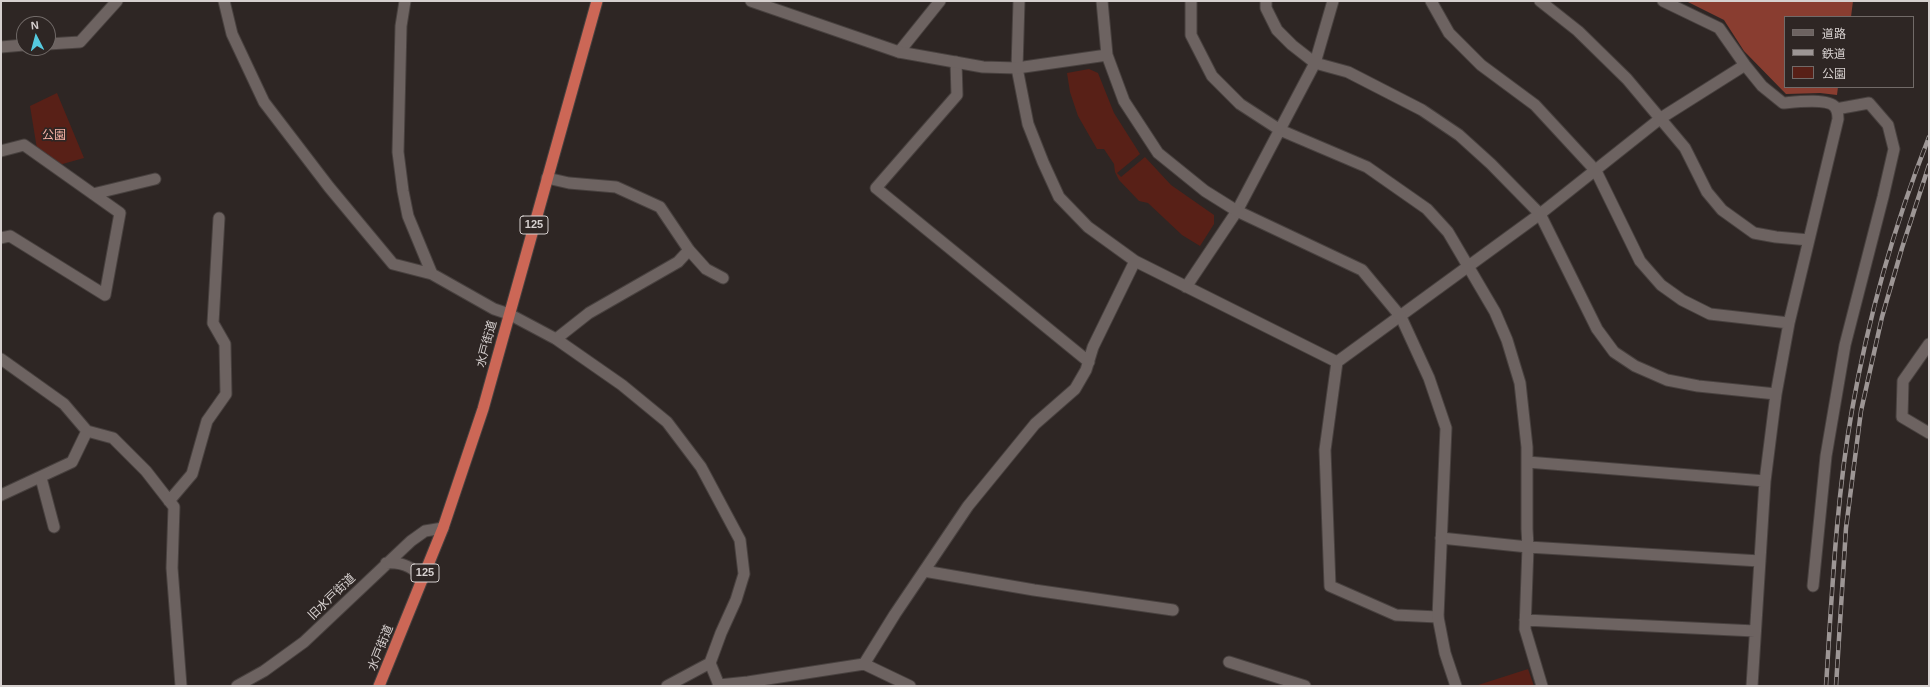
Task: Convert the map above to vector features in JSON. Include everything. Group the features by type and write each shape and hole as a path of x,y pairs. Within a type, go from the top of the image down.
{"highway":[{"name":"水戸街道","path":"379,686 443,528 483,409 597,1"}],"street":[{"path":"56,44 80,42 117,1"},
{"path":"224,1 232,34 264,102 329,186 393,264 432,274 494,308 509,314 556,339 622,385 667,422 701,467 740,540 744,574 736,600 721,633 710,663 718,685 748,682 864,664 910,686"},
{"path":"405,1 405,11 401,26 398,152 402,191 408,216 432,274"},
{"path":"751,1 899,52 983,67 1018,68 1107,55"},
{"path":"899,52 940,1"},
{"path":"1019,1 1018,68 1028,124 1043,162 1060,197 1088,227 1135,260 1186,288 1337,362"},
{"path":"1102,1 1107,55 1124,101 1158,152 1205,191 1236,211 1362,270 1401,317 1429,378 1446,428 1438,617 1445,653 1456,686"},
{"path":"1191,1 1191,35 1212,76 1240,104 1280,130 1368,167 1427,209 1448,232 1467,268 1495,312 1509,347 1520,383 1527,462 1528,547 1525,629 1542,686"},
{"path":"1266,1 1266,8 1277,30 1292,45 1315,63 1348,72 1422,110 1459,135 1491,164 1540,214 1568,268 1596,329 1614,352 1635,366 1667,380 1698,386 1776,394"},
{"path":"1186,288 1236,211 1315,63 1332,1"},
{"path":"1431,1 1449,33 1475,60 1535,105 1596,171 1640,261 1661,285 1682,300 1710,314 1789,323"},
{"path":"1540,1 1578,31 1627,78 1685,148 1707,192 1722,210 1754,233 1809,240"},
{"path":"1663,1 1718,28 1762,86 1784,103 1820,102 1832,104 1836,109 1838,120 1837,131 1789,323 1776,394 1765,481 1752,686"},
{"path":"1,47 16,46"},
{"path":"956,62 957,95 876,188 1089,362"},
{"path":"1438,617 1396,615 1330,586 1326,450 1337,362 1401,317 1540,214 1661,118 1745,65"},
{"path":"1813,586 1826,456 1845,345 1884,197 1894,149 1888,125 1869,104 1836,109"},
{"path":"1,151 24,145 120,214 105,295 10,236 1,238"},
{"path":"547,178 569,183 616,187 660,207 689,250 706,269 723,278"},
{"path":"93,194 155,179"},
{"path":"169,501 192,474 207,421 226,394 225,344 213,323 220,218"},
{"path":"556,339 589,313 678,262 689,250"},
{"path":"864,664 968,506 1035,424 1075,389 1089,362 1093,347 1135,260"},
{"path":"1929,344 1903,381 1902,396 1902,417 1929,433"},
{"path":"1,359 64,404 87,431 113,438 146,471 174,507 172,568 181,686"},
{"path":"1,495 41,478 72,462 87,431"},
{"path":"1527,462 1765,481"},
{"path":"41,478 54,527"},
{"name":"旧水戸街道","path":"237,686 264,670 304,642 348,602 386,563 425,531 443,528"},
{"path":"1441,538 1528,547 1760,561"},
{"path":"386,563 408,566 418,572 422,580"},
{"path":"924,571 1034,590 1173,610"},
{"path":"1525,620 1755,631"},
{"path":"1229,662 1305,686"},
{"path":"667,686 710,663"}],"green space":[{"path":"1089,69 1098,73 1114,113 1140,154 1117,173 1121,177 1145,157 1171,185 1214,215 1214,224 1200,246 1182,235 1148,203 1139,201 1119,180 1115,172 1114,164 1104,149 1097,149 1078,116 1070,92 1067,73"},
{"name":"公園","path":"57,93 84,158 59,165 37,149 30,106"},
{"path":"1528,669 1534,686 1475,686"}],"shaded area":[{"path":"1686,1 1853,1 1851,16 1784,16 1784,88 1838,88 1837,95 1820,93 1786,94 1744,51 1724,20"}],"railway":[{"path":"1826,686 1838,513 1852,410 1874,306 1905,203 1929,137"},
{"path":"1836,686 1846,528 1861,411 1882,317 1902,248 1929,165"}]}
